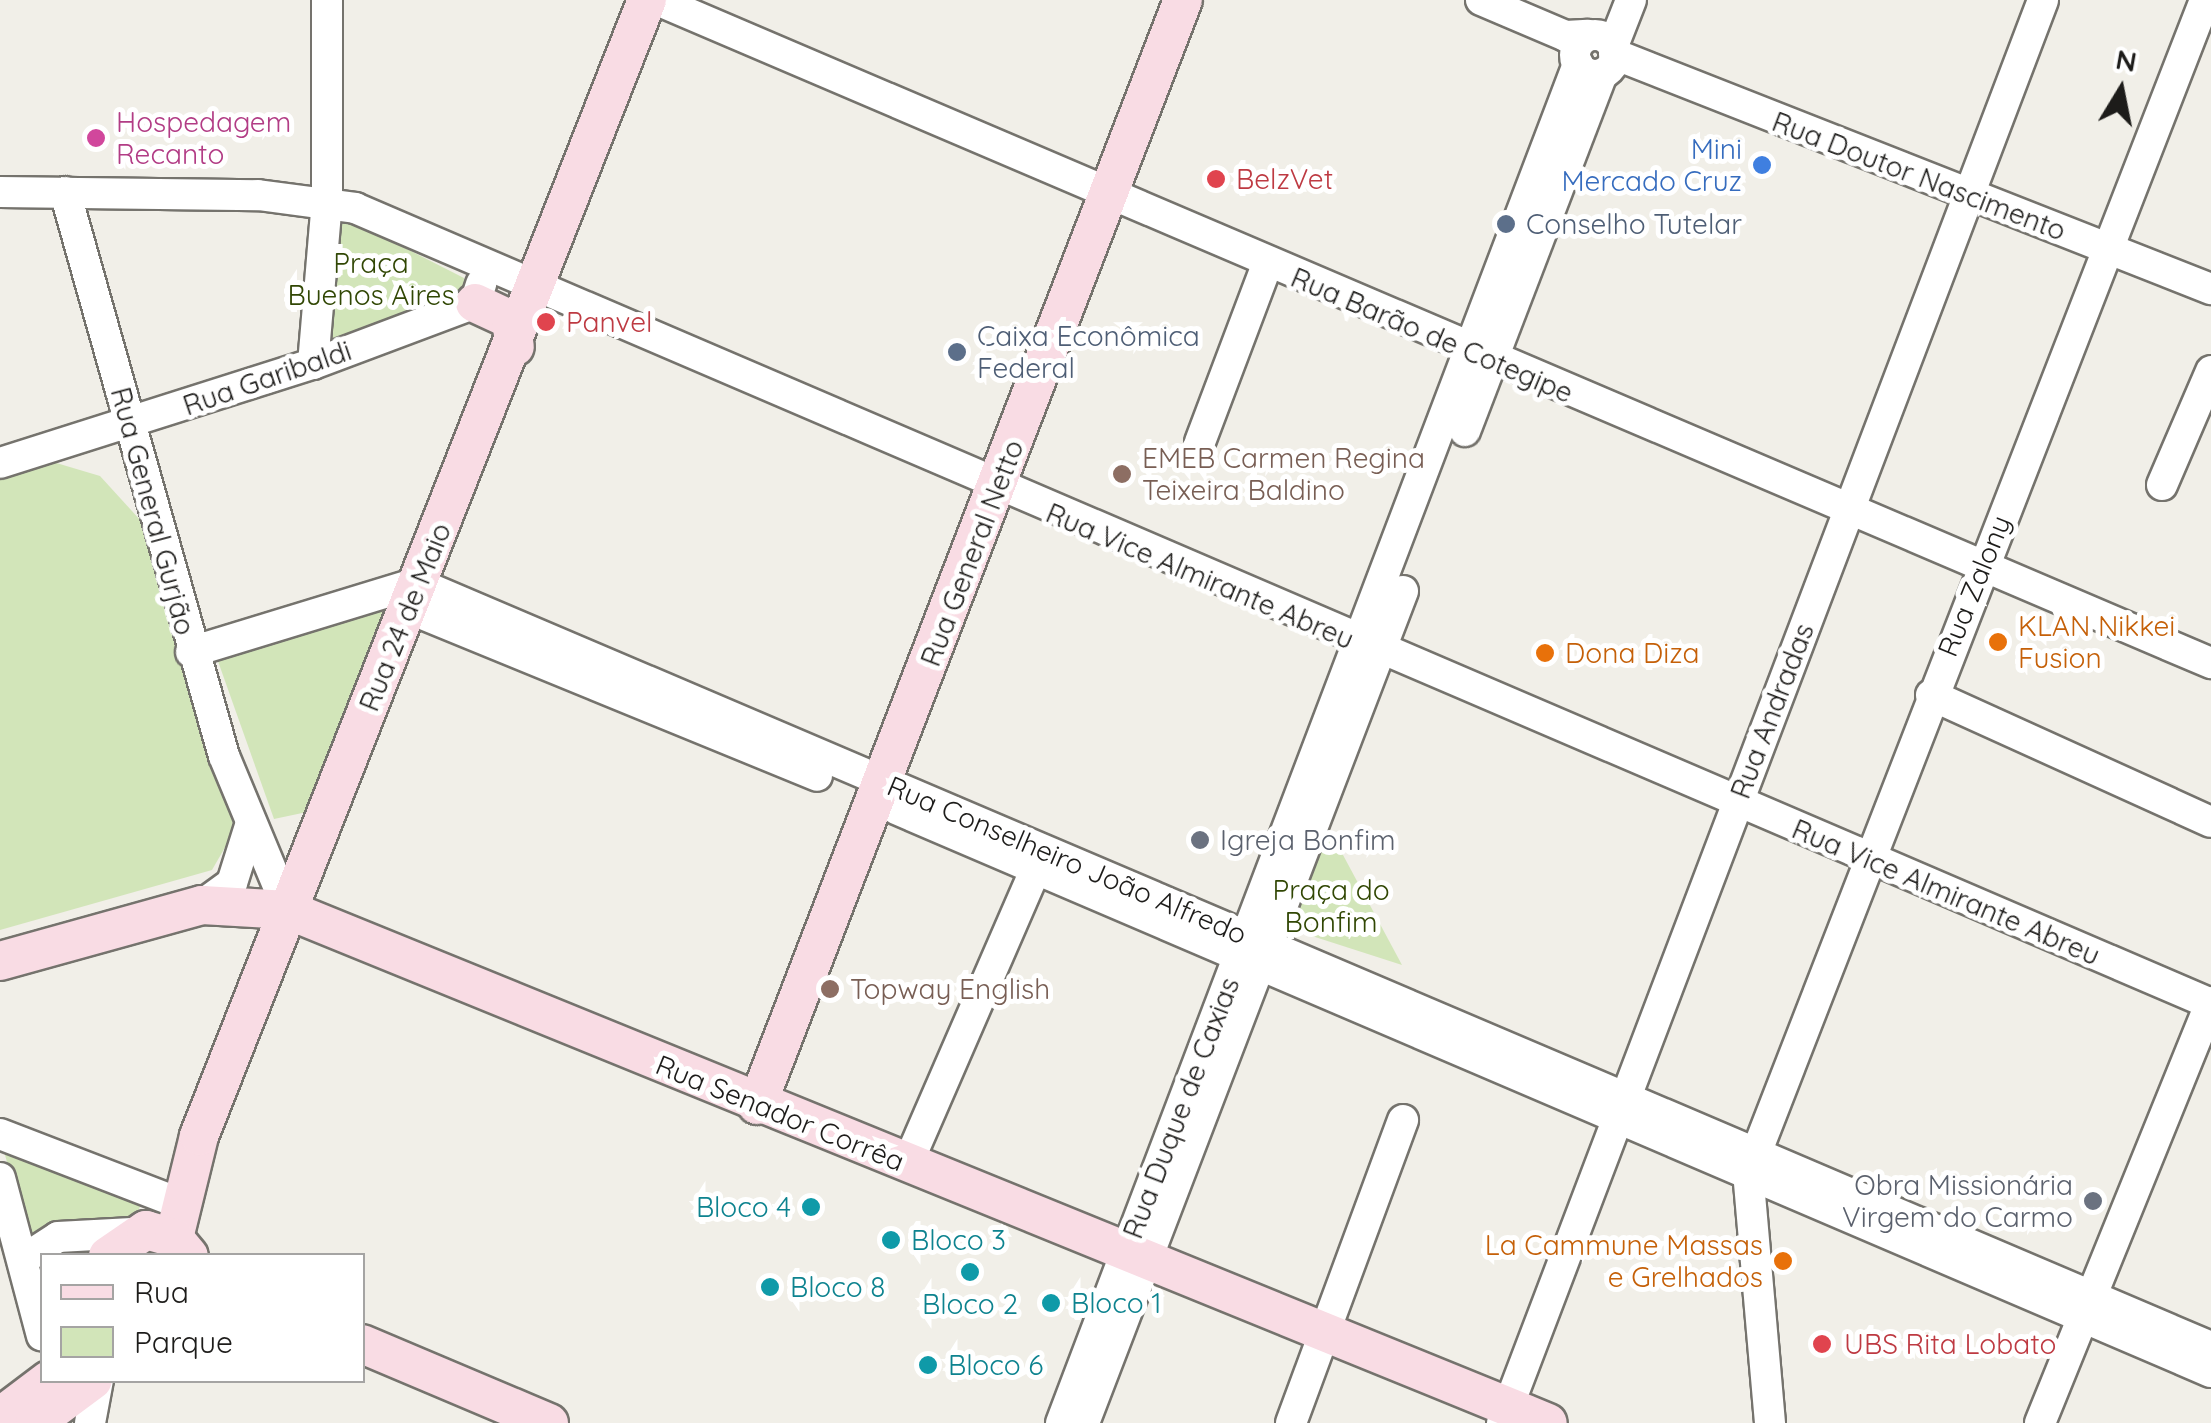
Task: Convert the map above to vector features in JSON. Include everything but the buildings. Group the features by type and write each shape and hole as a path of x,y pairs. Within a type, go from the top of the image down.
{"main road":[{"name":"Rua 24 de Maio","path":"181,1233 288,910 538,292 648,0"},
{"name":"Rua General Netto","path":"757,1105 998,490 1183,0"},
{"path":"475,303 512,320 514,347"},
{"name":"Rua Senador Corrêa","path":"0,961 202,905 288,910 1324,1334 1505,1415 1548,1423"},
{"path":"120,1244 181,1233"},
{"path":"365,1345 549,1423"},
{"path":"0,1417 61,1410 92,1383"}],"street":[{"path":"313,364 327,201 328,0"},
{"name":"Rua Barão de Cotegipe","path":"656,0 1267,265 2211,663"},
{"name":"Rua Doutor Nascimento","path":"1481,0 1597,54 1973,193 2211,290"},
{"name":"Rua Duque de Caxias","path":"1084,1423 1136,1258 1558,160 1597,54 1609,0"},
{"name":"Rua Duque de Caxias","path":"1597,54 1632,0"},
{"name":"Rua Andradas","path":"1505,1415 1847,511 1973,193 2043,0"},
{"name":"Rua Zalony","path":"1752,1163 1867,858 2204,0"},
{"name":"Rua Vice Almirante Abreu","path":"0,192 327,201 1736,805 2211,1003"},
{"name":"Rua General Gurjão","path":"65,192 192,652 250,826 288,910"},
{"path":"459,256 481,278 475,303"},
{"path":"1200,442 1267,265"},
{"name":"Rua Garibaldi","path":"0,463 313,364 475,303"},
{"path":"2162,485 2211,371"},
{"path":"192,652 412,596"},
{"name":"Rua Conselheiro João Alfredo","path":"412,596 2000,1268 2211,1347"},
{"path":"1931,695 2211,822"},
{"path":"202,905 232,883 250,826"},
{"path":"907,1166 1039,863"},
{"path":"2040,1423 2211,1003"},
{"path":"1292,1423 1403,1120"},
{"path":"0,1134 181,1233"},
{"path":"1752,1163 1770,1423"},
{"path":"0,1178 33,1260 40,1319"},
{"path":"41,1253 58,1237 120,1244"},
{"name":"Rua Duque de Caxias","path":"1060,1423 1136,1258"},
{"name":"Rua Conselheiro João Alfredo","path":"2089,1304 2211,1372"}],"green space":[{"name":"Praça Buenos Aires","path":"336,213 464,278 466,289 319,348"},
{"path":"53,462 100,476 142,522 235,830 212,870 0,930 0,471"},
{"path":"384,609 307,812 274,819 214,650"},
{"name":"Praça do Bonfim","path":"1328,827 1402,965 1284,927"},
{"path":"3,1148 142,1202 120,1253 40,1253 40,1278"}],"place":[{"name":"Hospedagem Recanto","path":"96,138"},
{"name":"Mini Mercado Cruz","path":"1762,165"},
{"name":"BelzVet","path":"1216,179"},
{"name":"Conselho Tutelar","path":"1506,224"},
{"name":"Panvel","path":"546,322"},
{"name":"Caixa Econômica Federal","path":"957,352"},
{"name":"EMEB Carmen Regina Teixeira Baldino","path":"1122,474"},
{"name":"KLAN Nikkei Fusion","path":"1998,642"},
{"name":"Dona Diza","path":"1545,653"},
{"name":"Igreja Bonfim","path":"1200,840"},
{"name":"Topway English","path":"830,989"},
{"name":"Obra Missionária Virgem do Carmo","path":"2093,1201"},
{"name":"Bloco 4","path":"811,1207"},
{"name":"Bloco 3","path":"891,1240"},
{"name":"La Cammune Massas e Grelhados","path":"1783,1261"},
{"name":"Bloco 2","path":"970,1272"},
{"name":"Bloco 8","path":"770,1287"},
{"name":"Bloco 1","path":"1051,1303"},
{"name":"UBS Rita Lobato","path":"1822,1344"},
{"name":"Bloco 6","path":"928,1365"}]}
